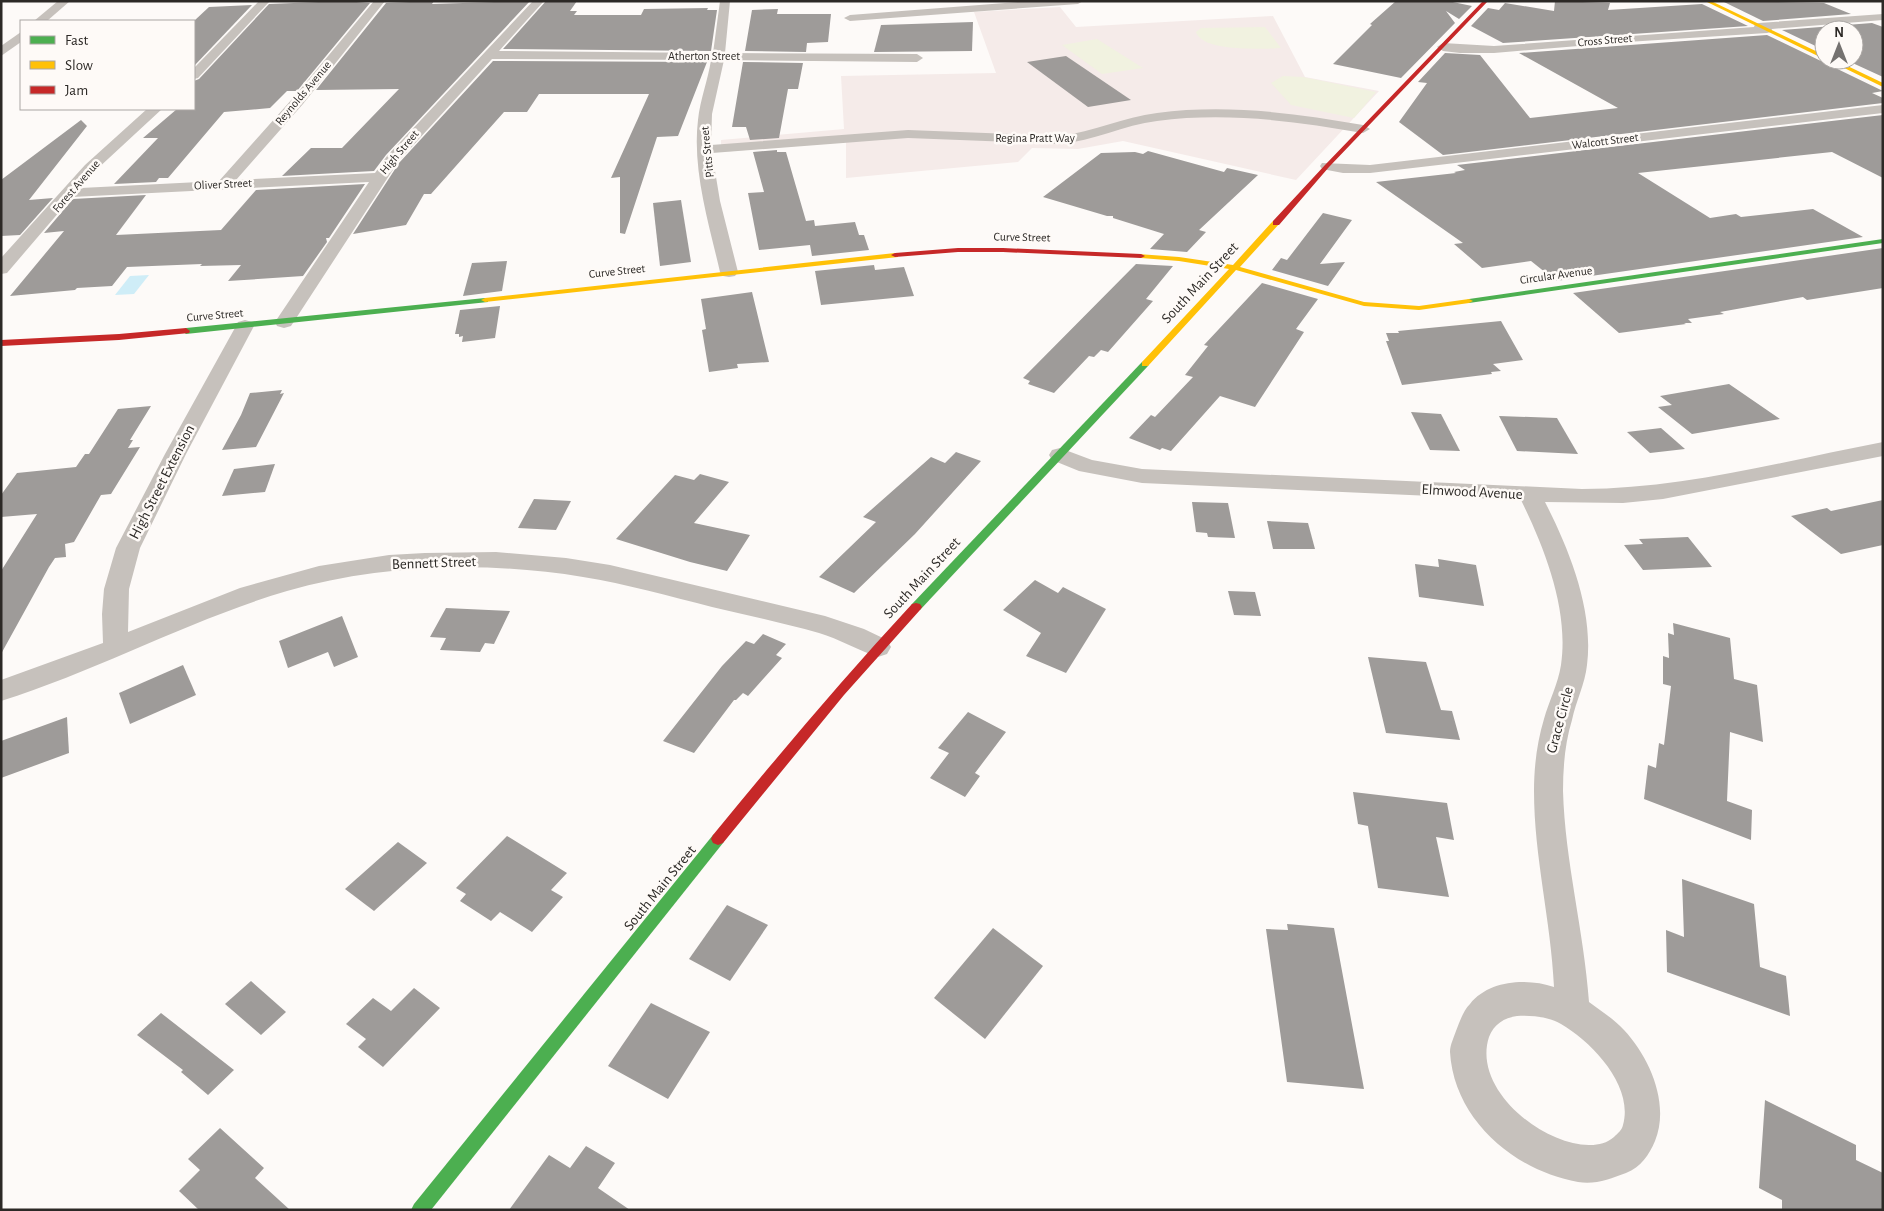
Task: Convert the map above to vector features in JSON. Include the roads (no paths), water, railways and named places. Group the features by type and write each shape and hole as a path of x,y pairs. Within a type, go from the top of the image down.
{"street":[{"path":"41,20 65,1"},
{"path":"195,74 265,1"},
{"name":"Reynolds Avenue","path":"224,184 298,100 380,1"},
{"name":"High Street","path":"284,322 379,177 413,135 539,1"},
{"name":"Pitts Street","path":"725,1 718,56 704,120 705,150 714,204 729,272"},
{"path":"850,18 1076,1"},
{"name":"South Main Street","path":"420,1210 771,773 878,646 1236,268 1327,166 1486,1"},
{"path":"1707,1 1814,52"},
{"name":"Cross Street","path":"1443,46 1467,50 1493,49 1883,17"},
{"path":"1,52 20,37"},
{"name":"Atherton Street","path":"490,55 718,56 850,52 917,58"},
{"path":"1852,70 1883,85"},
{"name":"Walcott Street","path":"1327,166 1343,169 1370,169 1883,109"},
{"name":"Forest Avenue","path":"1,269 68,193 114,145 154,110"},
{"name":"Regina Pratt Way","path":"705,150 904,134 1061,140 1093,135 1132,122 1156,117 1206,114 1259,116 1362,129"},
{"name":"Oliver Street","path":"68,193 379,177"},
{"name":"Circular Avenue","path":"1236,268 1364,304 1419,308 1883,241"},
{"name":"Curve Street","path":"1,343 119,337 245,326 729,272 863,258 967,250 1054,251 1151,257 1236,268"},
{"name":"High Street Extension","path":"116,648 114,606 118,579 125,558 184,436 245,326"},
{"name":"Elmwood Avenue","path":"1060,455 1087,466 1142,476 1530,494 1623,496 1663,492 1883,450"},
{"name":"Grace Circle","path":"1530,494 1544,522 1554,549 1570,606 1575,637 1574,663 1568,694 1556,724 1549,757 1548,802 1551,850 1569,967 1572,1011"},
{"name":"Bennett Street","path":"1,691 64,669 209,609 284,584 319,575 385,565 456,560 567,566 610,574 824,625 878,646"},
{"path":"1516,998 1543,1000 1572,1011 1599,1030 1622,1055 1637,1083 1643,1113 1638,1138 1622,1157 1596,1165 1566,1163 1543,1154 1513,1134 1488,1108 1473,1079 1468,1051 1476,1021 1492,1005 1516,998"}],"water":[{"path":"149,275 134,294 115,295 130,276"}]}
